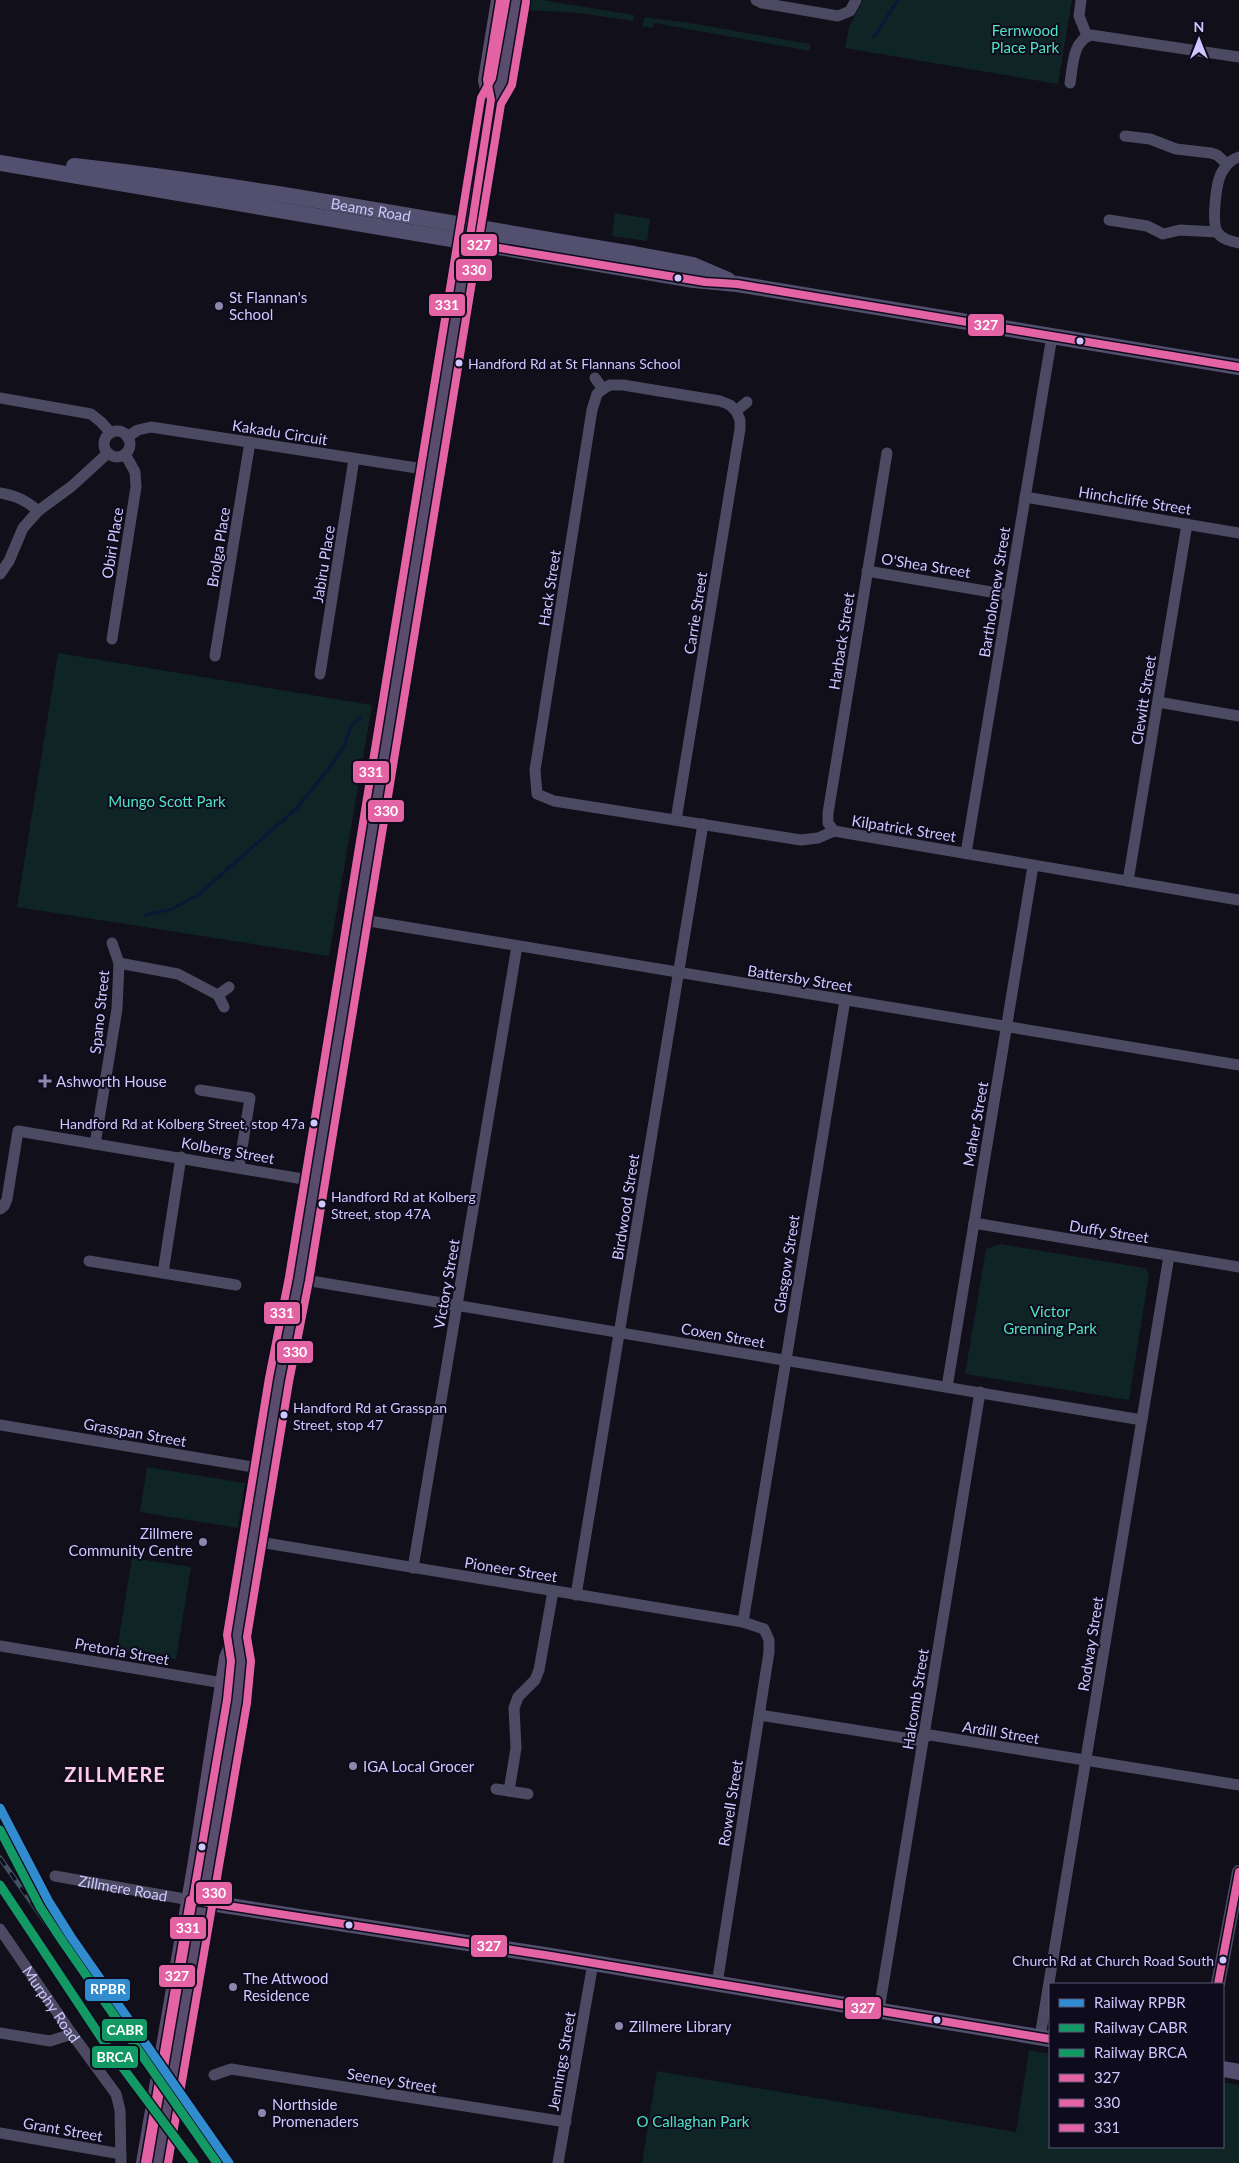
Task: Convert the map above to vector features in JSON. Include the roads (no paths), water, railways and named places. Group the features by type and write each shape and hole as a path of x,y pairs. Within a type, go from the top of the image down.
{"main road":[{"path":"145,2163 158,2124 179,2043 197,1901 232,1684 228,1658 237,1637 299,1279 470,234 491,100 487,80 500,0"},
{"path":"491,100 502,82 516,0"},
{"name":"Beams Road","path":"0,156 133,172 470,234"},
{"name":"Beams Road","path":"0,163 470,234 678,262 707,270 737,284 1239,367"},
{"path":"158,2163 158,2124 168,2028 197,1901"},
{"name":"Zillmere Road","path":"197,1901 593,1963 1045,2038"}],"street":[{"path":"756,0 762,3 838,16 850,11 856,0"},
{"path":"1081,0 1079,16 1087,36"},
{"path":"1070,84 1076,50 1087,36 1100,35 1239,57"},
{"path":"1125,136 1150,140 1176,149 1211,153 1218,155 1226,164"},
{"path":"1239,157 1226,164 1220,174 1214,219 1217,232 1223,238 1239,243"},
{"path":"1109,220 1147,226 1163,234 1180,230 1217,232"},
{"name":"Bartholomew Street","path":"966,853 1052,336"},
{"path":"595,378 603,389 610,385 623,385 720,401 730,405 736,411 747,402"},
{"name":"Hack Street","path":"537,794 535,770 592,410 597,394 603,389"},
{"path":"0,398 90,414 110,433"},
{"name":"Carrie Street","path":"676,820 740,429 740,420 736,411"},
{"name":"Kakadu Circuit","path":"128,437 138,430 151,427 354,460 430,470"},
{"path":"118,431 128,437 129,448 125,454 114,457 108,453 104,442 110,433 118,431"},
{"name":"Brolga Place","path":"215,656 250,442"},
{"path":"0,574 9,561 23,528 38,511 72,486 108,453"},
{"name":"Harback Street","path":"834,831 828,823 828,813 887,453"},
{"name":"Obiri Place","path":"112,639 136,487 135,472 125,454"},
{"name":"Jabiru Place","path":"320,674 354,460"},
{"path":"0,493 27,500 38,511"},
{"name":"Hinchcliffe Street","path":"1025,497 1239,533"},
{"name":"Clewitt Street","path":"1128,882 1187,524"},
{"name":"O'Shea Street","path":"867,571 1009,594"},
{"path":"1158,702 1239,716"},
{"name":"Kilpatrick Street","path":"537,794 554,801 801,840 818,838 834,831 1239,900"},
{"name":"Birdwood Street","path":"576,1595 703,824"},
{"name":"Maher Street","path":"947,1387 1033,866"},
{"name":"Battersby Street","path":"357,920 1239,1065"},
{"name":"Spano Street","path":"95,1144 117,1009 119,963 112,943"},
{"name":"Victory Street","path":"413,1568 517,946"},
{"path":"119,963 178,974 218,995 224,1007"},
{"path":"218,995 228,987"},
{"name":"Glasgow Street","path":"743,1622 845,1000"},
{"path":"200,1090 250,1098 238,1167"},
{"name":"Kolberg Street","path":"0,1209 4,1206 7,1199 18,1131 315,1181"},
{"path":"163,1273 181,1157"},
{"name":"Duffy Street","path":"974,1223 1239,1267"},
{"name":"Rodway Street","path":"1053,1983 1086,1760 1169,1256"},
{"path":"89,1261 236,1285"},
{"name":"Coxen Street","path":"299,1279 1142,1420"},
{"name":"Halcomb Street","path":"879,2010 980,1392"},
{"name":"Grasspan Street","path":"0,1425 265,1469"},
{"name":"Pioneer Street","path":"253,1541 743,1622 764,1629"},
{"path":"509,1791 516,1748 514,1708 518,1697 537,1676 554,1591"},
{"name":"Rowell Street","path":"717,1984 770,1645 764,1629"},
{"name":"Pretoria Street","path":"0,1646 232,1684"},
{"name":"Ardill Street","path":"760,1715 917,1740 930,1735 1239,1785"},
{"path":"496,1788 528,1794"},
{"path":"1218,1983 1237,1903 1239,1872"},
{"name":"Zillmere Road","path":"55,1876 197,1901"},
{"name":"Murphy Road","path":"0,1930 116,2094 120,2110 121,2159"},
{"name":"Jennings Street","path":"558,2163 593,1963"},
{"name":"Rodway Street","path":"1045,2038 1049,2011"},
{"path":"0,2033 50,2040 72,2034"},
{"name":"Seeney Street","path":"214,2075 231,2070 566,2122"},
{"name":"Grant Street","path":"0,2133 121,2159"}],"waterway":[{"path":"874,37 898,0"},
{"path":"145,915 172,909 198,895 297,808 331,766 344,746 351,726 361,717"}],"railway":[{"path":"0,1858 216,2163"}],"rail line":[{"name":"RPBR","path":"0,1808 49,1902 71,1937 229,2163"},
{"name":"CABR","path":"0,1830 40,1907 217,2163"},
{"name":"BRCA","path":"0,1885 108,2048 194,2163"}],"place":[{"name":"St Flannan's School","path":"219,306"},
{"name":"Handford Rd at St Flannans School","path":"459,363"},
{"name":"Ashworth House","path":"45,1081"},
{"name":"Handford Rd at Kolberg Street, stop 47a","path":"314,1123"},
{"name":"Handford Rd at Kolberg Street, stop 47A","path":"322,1204"},
{"name":"Handford Rd at Grasspan Street, stop 47","path":"284,1415"},
{"name":"Zillmere Community Centre","path":"203,1542"},
{"name":"IGA Local Grocer","path":"353,1766"},
{"name":"Church Rd at Church Road South","path":"1223,1960"},
{"name":"The Attwood Residence","path":"233,1987"},
{"name":"Zillmere Library","path":"619,2026"},
{"name":"Northside Promenaders","path":"262,2113"}],"district":[{"name":"ZILLMERE","path":"115,1774"}],"park label":[{"name":"Fernwood Place Park","path":"1025,38"},
{"name":"Mungo Scott Park","path":"167,801"},
{"name":"Victor Grenning Park","path":"1050,1320"},
{"name":"O Callaghan Park","path":"693,2121"}]}
